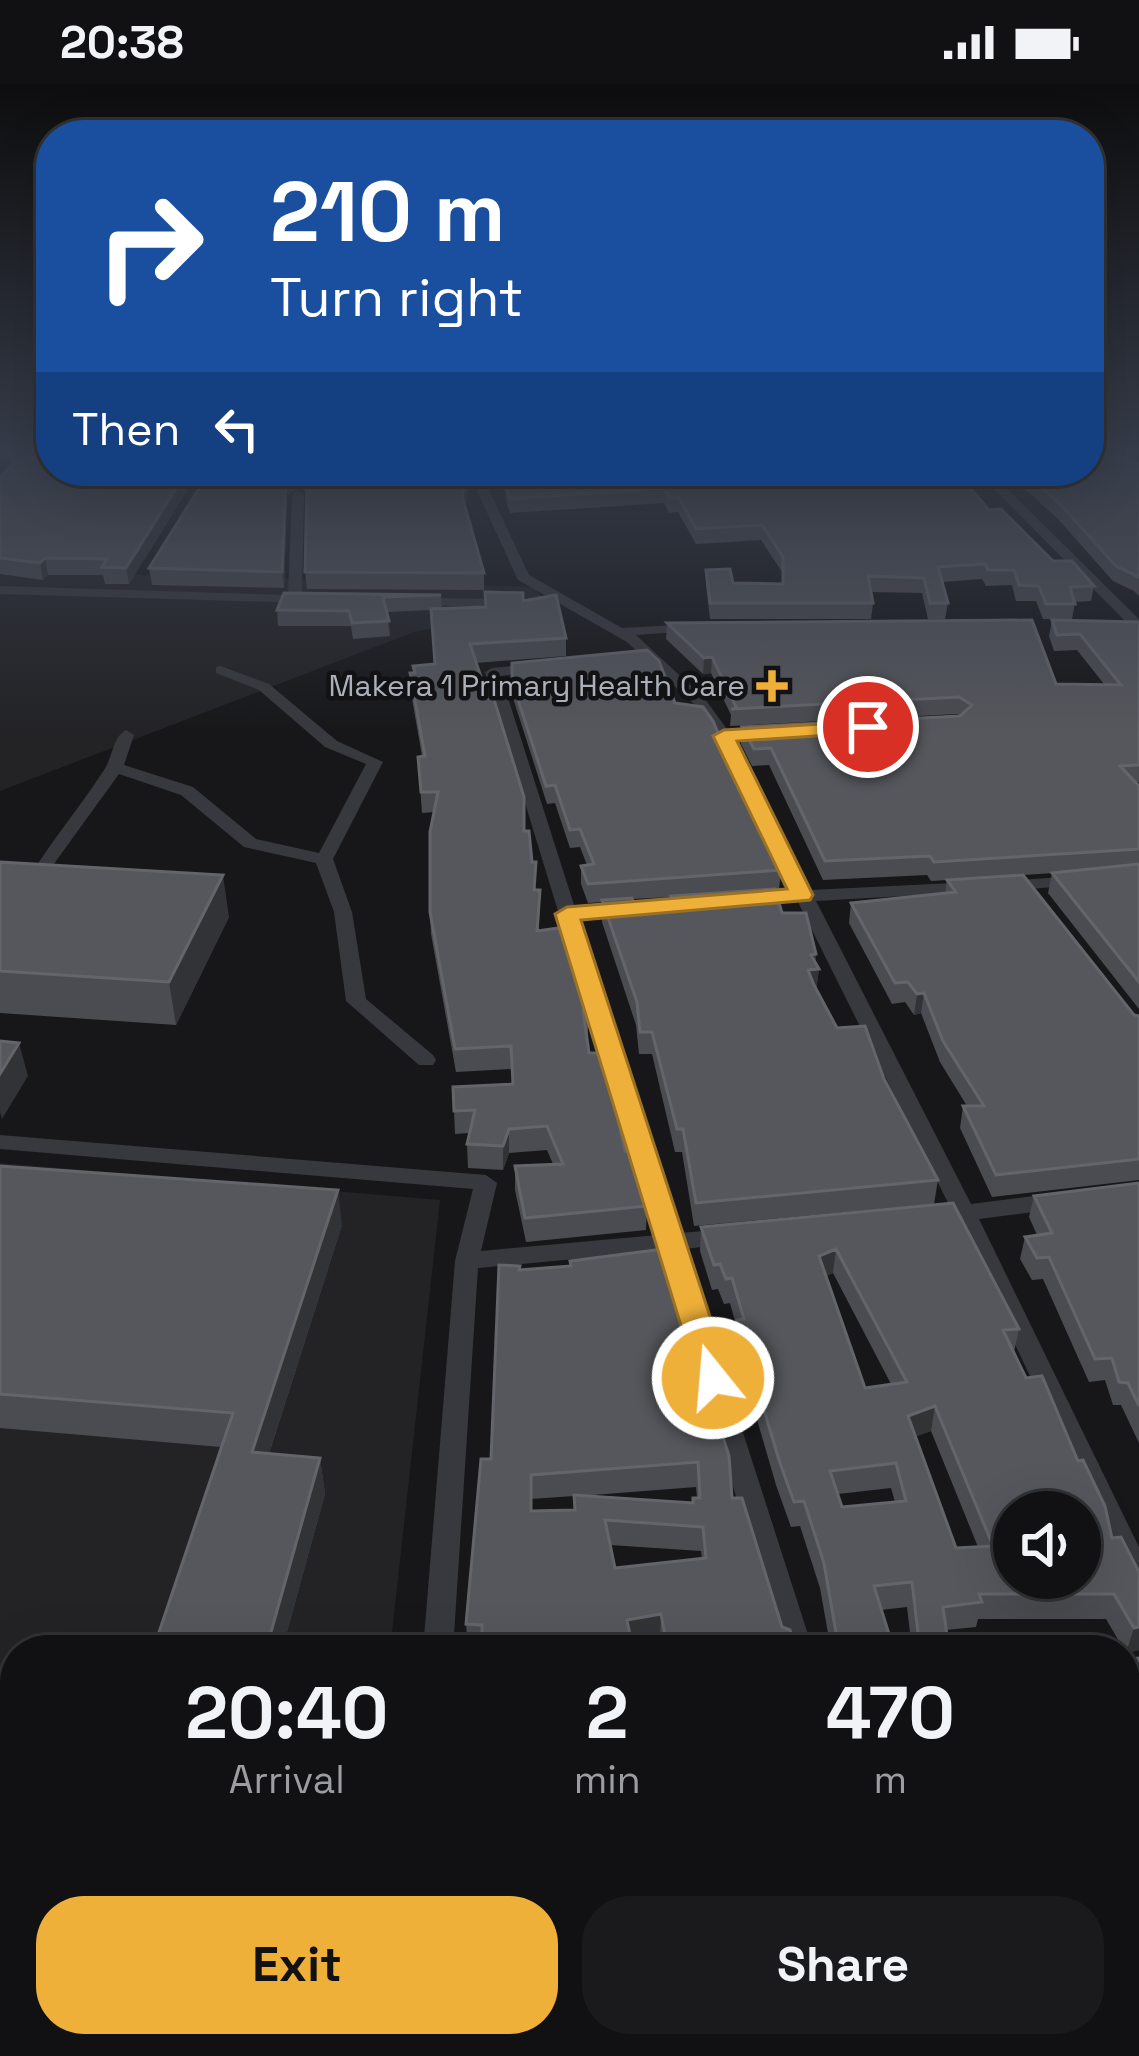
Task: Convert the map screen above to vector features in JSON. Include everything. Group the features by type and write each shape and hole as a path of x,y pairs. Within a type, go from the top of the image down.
{"street":[{"path":"295,600 296,549"},
{"path":"510,549 523,577 619,632 638,658 700,702 730,735 802,895 964,1213 1139,1576"},
{"path":"1061,549 1139,627"},
{"path":"135,593 148,573"},
{"path":"0,590 317,600"},
{"path":"385,601 520,603"},
{"path":"543,604 566,604"},
{"path":"664,604 669,627"},
{"path":"619,632 717,627"},
{"path":"1115,628 1139,627"},
{"path":"560,665 492,672 793,1635"},
{"path":"221,670 264,687 331,744 375,762 324,859 343,912 356,1001 426,1060"},
{"path":"31,892 47,860 115,767 125,736"},
{"path":"115,767 187,791 250,843 324,859"},
{"path":"567,914 802,895 1094,880"},
{"path":"1026,885 1040,903"},
{"path":"0,1142 486,1183 467,1261 439,1635"},
{"path":"919,1218 1073,1199"},
{"path":"467,1261 761,1234"}],"shaded area":[{"path":"0,570 534,587 549,606 414,632 0,791"},
{"path":"0,1163 440,1200 392,1635 0,1635"}],"building":[{"path":"0,549 138,549 126,568 102,567 107,559 45,558 40,563 0,558"},
{"path":"161,549 283,549 282,572 149,568"},
{"path":"305,549 477,549 484,573 305,572"},
{"path":"778,549 1041,549 1053,561 1072,561 1094,586 1070,587 1075,604 1046,604 1039,586 1019,585 1014,570 988,570 985,564 938,567 948,603 930,603 924,578 868,576 873,603 710,603 706,570 730,569 733,583 783,584 783,557"},
{"path":"1101,549 1139,549 1139,577 1116,566"},
{"path":"485,592 523,593 523,601 556,595 566,638 470,644 482,680 488,680 524,797 524,831 529,831 532,862 536,862 534,890 540,890 537,931 559,928 581,980 588,1010 583,1010 589,1053 603,1053 625,1151 632,1150 647,1206 525,1218 515,1166 563,1164 547,1126 509,1129 503,1146 467,1144 475,1110 454,1111 453,1087 513,1084 511,1046 455,1049 430,912 430,832 438,792 421,792 418,757 425,756 410,673 415,673 413,666 435,664 431,609 486,607"},
{"path":"284,593 441,595 383,597 389,621 352,623 349,611 277,610"},
{"path":"1032,620 1056,684 1121,685 1080,634 1057,635 1052,620 1139,622 1139,765 1120,766 1139,786 1139,849 934,862 930,856 825,861 771,748 754,749 742,727 960,716 972,705 959,697 737,709 712,657 704,658 667,623"},
{"path":"647,650 659,661 675,703 703,707 713,721 758,829 770,833 781,870 588,884 581,866 594,864 580,829 570,830 555,785 546,786 512,681 512,663"},
{"path":"0,862 223,875 169,982 0,971"},
{"path":"1139,864 1139,982 1052,873"},
{"path":"1023,875 1139,1016 1139,1159 996,1175 963,1106 984,1106 943,1041 924,993 917,994 908,982 895,983 851,903 956,892 947,880"},
{"path":"775,889 782,913 806,913 816,954 811,955 819,969 808,970 814,985 837,1028 865,1026 884,1079 938,1180 696,1203 683,1129 677,1129 652,1032 640,1032 637,1002 602,900 632,898 637,911 678,909 671,896"},
{"path":"0,1041 19,1043 0,1074"},
{"path":"0,1166 338,1190 252,1452 320,1458 270,1635 158,1635 233,1413 0,1394"},
{"path":"1139,1183 1139,1406 1128,1383 1119,1382 1112,1358 1095,1359 1049,1257 1037,1258 1025,1237 1052,1233 1034,1196"},
{"path":"953,1203 1019,1329 1003,1330 1026,1378 1042,1376 1078,1461 1083,1460 1098,1491 993,1491 993,1546 993,1594 979,1594 982,1602 943,1607 947,1635 918,1635 912,1582 874,1586 889,1635 836,1635 824,1563 804,1501 794,1502 779,1460 737,1320 744,1319 732,1278 726,1279 720,1264 714,1265 701,1227","holes":["836,1249 907,1382 865,1388 819,1256","935,1406 993,1546 956,1548 908,1416","896,1463 906,1501 842,1507 830,1471"]},
{"path":"664,1249 729,1456 732,1498 742,1498 782,1627 791,1635 665,1635 661,1614 627,1620 630,1635 482,1635 482,1625 466,1624 481,1459 491,1459 499,1265 520,1266 519,1270 571,1266 570,1261","holes":["698,1462 700,1498 693,1498 693,1503 574,1495 575,1510 531,1511 531,1475","605,1520 703,1527 706,1558 615,1568"]},
{"path":"1101,1498 1112,1538 1121,1537 1139,1572 1139,1627 1134,1628 1114,1594 1101,1594"}],"place":[{"name":"Makera 1 Primary Health Care","path":"772,686"}],"route":[{"path":"713,1378 567,914 802,895 724,736 868,727"}]}
